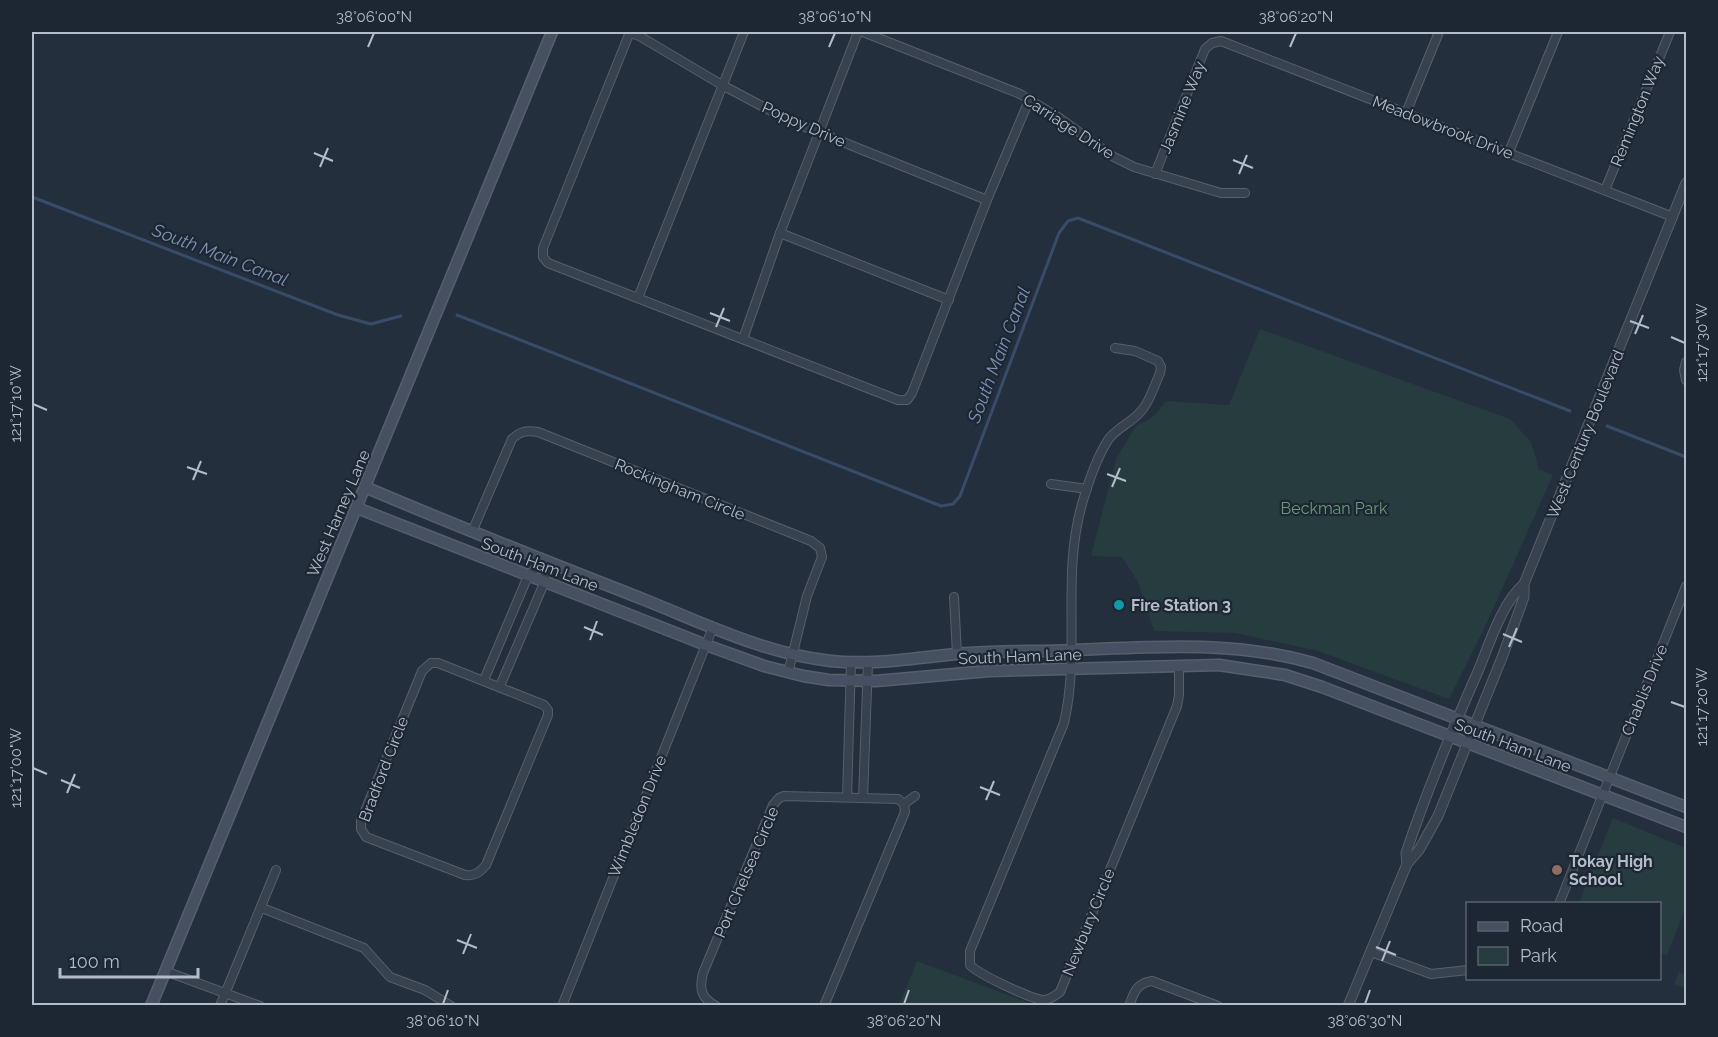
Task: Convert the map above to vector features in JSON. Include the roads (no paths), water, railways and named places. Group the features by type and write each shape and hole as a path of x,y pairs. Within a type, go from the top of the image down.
{"main road":[{"name":"West Harney Lane","path":"151,1005 552,32"},
{"name":"South Ham Lane","path":"365,487 472,532 713,627 792,655 833,662 868,662 957,654 1202,645 1278,654 1313,663 1686,807"},
{"name":"South Ham Lane","path":"357,508 706,645 788,673 829,680 867,680 989,671 1179,665 1218,665 1255,669 1286,675 1322,687 1686,827"}],"street":[{"path":"629,32 543,248 543,256 548,263 898,400 908,400 912,393 987,200 1030,98"},
{"name":"Poppy Drive","path":"629,32 788,120 987,200"},
{"path":"639,298 744,32"},
{"path":"743,339 780,233 858,32"},
{"name":"Carriage Drive","path":"863,32 1030,98 1114,156 1134,167 1221,194 1245,193"},
{"path":"1406,113 1439,32"},
{"path":"1509,152 1558,32"},
{"name":"Remington Way","path":"1605,190 1670,32"},
{"name":"Meadowbrook Drive","path":"1212,43 1221,41 1673,217"},
{"name":"Jasmine Way","path":"1155,174 1205,49 1212,43"},
{"name":"West Century Boulevard","path":"1348,1005 1407,864 1419,850 1438,816 1503,655 1524,597 1524,584 1686,183"},
{"path":"780,233 949,300"},
{"name":"Newbury Circle","path":"1114,348 1135,351 1158,361 1161,367 1160,373 1143,409 1109,439 1087,489 1073,544 1070,584 1072,669 1064,723 969,956 970,965 978,974 1044,1000 1060,992 1177,706 1179,665"},
{"path":"1686,362 1684,370 1686,378"},
{"name":"Rockingham Circle","path":"472,532 512,440 519,432 527,430 538,432 818,544 822,557 807,596 788,673"},
{"path":"1051,484 1087,489"},
{"path":"484,680 528,576 544,560"},
{"path":"500,686 544,581 544,560"},
{"name":"West Century Boulevard","path":"1407,864 1406,853 1449,736 1494,633 1514,593 1524,584"},
{"name":"Chablis Drive","path":"1602,795 1686,586"},
{"path":"954,597 957,654"},
{"name":"Wimbledon Drive","path":"562,1005 713,627"},
{"path":"847,797 851,662"},
{"path":"864,798 868,662"},
{"name":"Bradford Circle","path":"431,663 438,663 484,680 544,705 548,710 548,715 486,865 480,872 465,875 366,837 361,829 361,821 424,668 431,663"},
{"path":"1559,902 1602,795"},
{"name":"Port Chelsea Circle","path":"716,1005 708,1001 702,993 700,984 703,973 773,805 779,798 784,796 895,798 904,804"},
{"path":"824,1005 905,812 904,804 915,796"},
{"path":"220,1005 276,870"},
{"path":"262,908 364,948 390,977 425,990 451,1005"},
{"path":"1371,951 1431,974 1466,970"},
{"path":"165,971 260,1005"},
{"path":"1129,1005 1138,986 1152,981 1218,1005"}],"waterway":[{"name":"South Main Canal","path":"32,197 338,315 371,324 401,316"},
{"name":"South Main Canal","path":"457,315 941,506 953,504 960,496 1059,233 1068,221 1078,218 1570,411"},
{"name":"South Main Canal","path":"1607,426 1686,457"}],"place":[{"name":"Fire Station 3","path":"1119,605"},
{"name":"Tokay High School","path":"1557,870"}],"park label":[{"name":"Beckman Park","path":"1334,508"}]}
